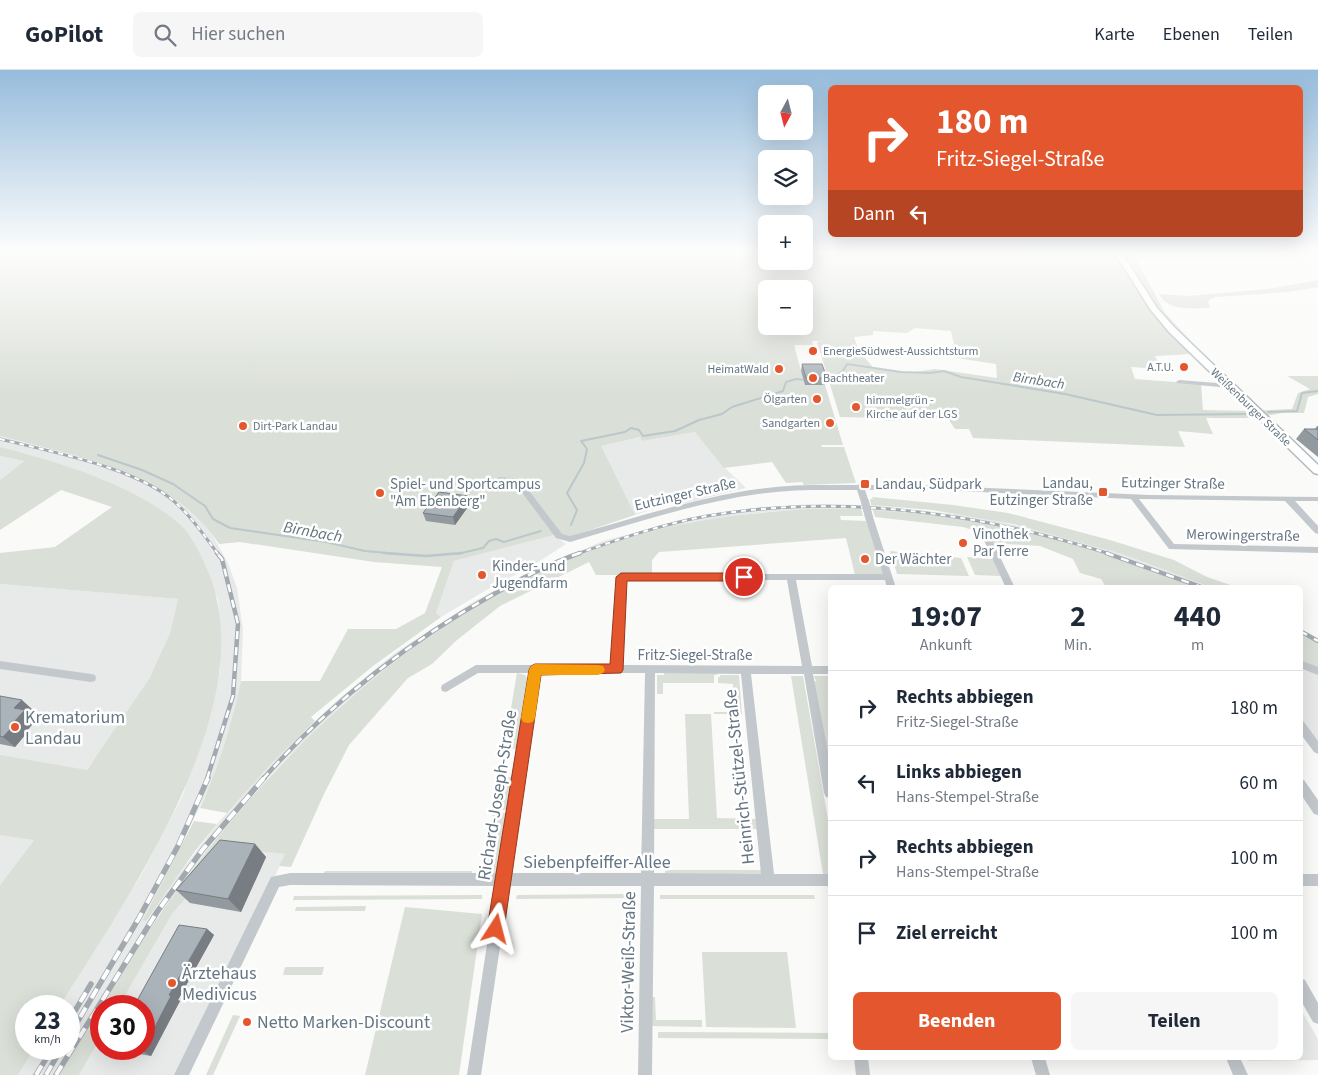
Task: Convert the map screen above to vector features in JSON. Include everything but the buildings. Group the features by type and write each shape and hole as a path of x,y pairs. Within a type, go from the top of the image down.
{"street":[{"name":"Weißenburger Straße","path":"1148,300 1184,343 1318,471"},
{"path":"1179,382 1230,386"},
{"name":"Eutzinger Straße","path":"502,479 517,481 559,536 570,539 671,509 745,494 795,488 860,486 1133,496 1318,499"},
{"path":"860,486 891,585"},
{"name":"Merowingerstraße","path":"1133,496 1172,547 1318,550"},
{"path":"1287,498 1318,531"},
{"path":"986,536 1010,585"},
{"path":"616,670 621,577 888,577"},
{"path":"791,577 828,782"},
{"path":"0,665 91,678"},
{"path":"1303,665 1318,671"},
{"name":"Fritz-Siegel-Straße","path":"446,688 476,670 828,670"},
{"name":"Richard-Joseph-Straße","path":"474,1075 535,670"},
{"name":"Viktor-Weiß-Straße","path":"645,1075 650,670"},
{"name":"Heinrich-Stützel-Straße","path":"746,670 768,880"},
{"path":"1303,729 1318,749"},
{"path":"1303,788 1318,810"},
{"name":"Siebenpfeiffer-Allee","path":"181,1075 274,882 290,879 828,880"},
{"path":"1303,880 1318,880"},
{"path":"1303,990 1318,1017"},
{"path":"860,1060 863,1075"},
{"path":"1039,1060 1043,1075"},
{"path":"1233,1060 1241,1075"}],"shaded area":[{"path":"0,300 758,300 758,335 813,335 813,300 1145,300 1157,318 1190,354 1155,356 1159,364 1146,363 1148,368 1131,367 1135,379 1201,384 1203,410 1250,411 1292,409 1298,393 1310,389 1287,376 1318,376 1318,394 1308,397 1304,413 1282,413 1254,418 1206,418 1213,434 1178,431 1185,447 973,438 969,429 955,429 947,417 886,421 885,418 840,417 817,342 823,341 812,341 813,345 794,345 805,385 825,385 843,445 821,445 822,447 844,447 856,483 804,485 802,482 786,483 772,462 724,468 695,432 642,441 640,437 601,446 635,515 572,536 554,535 454,561 436,613 441,617 373,666 311,717 315,721 271,764 227,813 200,808 224,745 241,681 320,681 348,629 396,629 425,613 442,567 374,562 240,542 219,544 199,519 175,499 149,483 91,460 0,436","holes":["915,328 951,331 957,358 996,364 997,378 935,369 907,373 871,368 872,366 859,351 854,337 873,335 873,331 907,333"]},
{"path":"1153,300 1158,300 1165,313 1203,354 1200,354 1162,314"},
{"path":"1163,300 1209,300 1208,302 1210,308 1181,308 1168,304"},
{"path":"695,432 724,467 746,488 682,504 673,503 635,515 600,446 640,437 642,441"},
{"path":"0,436 106,465 142,478 162,489 197,516 211,533 228,563 237,588 243,630 241,681 234,717 212,782 144,920 217,824 297,738 340,698 395,653 473,602 522,576 603,541 703,515 761,507 812,504 860,505 861,509 808,509 757,513 690,522 657,530 587,553 533,575 472,608 441,628 388,667 343,704 285,760 245,803 191,871 154,922 109,995 90,995 90,1025 80,1041 80,995 67,995 142,874 183,795 220,671 218,599 177,522 144,500 103,480 0,447"},
{"path":"0,447 92,475 137,496 176,521 189,536 205,565 220,618 219,675 205,734 182,794 153,853 67,995 15,995 15,1060 27,1060 18,1075 0,1075 0,885 34,840 0,835 0,755 87,770 149,679 170,633 178,599 0,584 0,553 55,547 112,507 61,490 0,530 0,480 24,461 0,456"},
{"path":"0,456 24,461 0,480"},
{"path":"872,497 953,505 1008,513 1110,540 1174,560 1207,577 1230,585 1205,585 1122,554 1014,524 932,510 871,505 870,499 873,499"},
{"path":"871,505 980,517 1047,532 1122,554 1205,585 1188,585 1153,571 1054,540 1008,529 951,518 873,510"},
{"path":"808,509 861,509 863,516 840,516 841,520 867,521 885,576 855,575 846,538 659,552 652,560 652,575 596,575 589,562 500,606 457,640 432,664 408,678 349,745 324,794 291,867 279,866 285,854 229,848 172,914 125,995 107,995 156,920 204,855 256,792 312,734 372,680 437,631 505,590 578,556 656,530 732,516"},
{"path":"873,510 926,514 979,522 1033,534 1114,557 1188,585 1105,585 1101,579 1080,573 1073,559 1040,546 989,543 985,534 963,527 875,517"},
{"name":"Kinder- und Jugendfarm","path":"554,535 566,544 529,568 500,582 441,617 436,613 454,561"},
{"path":"890,551 961,558 969,576 897,574"},
{"path":"967,557 994,559 1001,576 975,575"},
{"path":"0,584 178,599 170,633 149,679 103,748 0,885"},
{"path":"1303,636 1318,643 1318,668 1303,662"},
{"path":"1303,665 1318,671 1318,749 1303,729"},
{"path":"517,673 525,675 528,681 518,749 504,749"},
{"path":"664,673 717,673 717,675 714,675 714,683 663,683 663,694 657,694 657,675 664,675"},
{"path":"720,675 739,675 742,714 714,714 714,712 735,712 733,684 718,683"},
{"path":"791,676 803,676 828,820 828,874 823,874"},
{"path":"814,676 828,676 828,761 813,682 816,681"},
{"path":"685,714 711,714 717,818 756,819 757,829 654,829 654,819 689,819"},
{"path":"500,777 513,777 508,810 494,810"},
{"path":"493,813 508,813 498,875 477,875 477,871 483,871"},
{"path":"194,821 217,824 195,851 146,921 143,920"},
{"path":"229,847 285,854 181,1075 79,1075 90,1056 90,1060 155,1060 155,995 125,995 172,914"},
{"path":"665,870 761,870 761,874 665,874"},
{"path":"325,871 472,871 472,875 323,874"},
{"path":"629,894 629,898 516,899 517,895"},
{"path":"482,895 482,899 293,900 294,896"},
{"path":"660,895 814,895 815,899 660,899"},
{"path":"366,906 365,911 295,911 296,907"},
{"path":"405,907 482,914 459,1075 365,1075"},
{"path":"702,952 787,952 796,1028 706,1027"},
{"path":"285,967 324,967 322,975 283,975"},
{"path":"652,997 655,997 656,1020 702,1020 702,1027 652,1026"},
{"path":"1303,1013 1318,1039 1318,1060 1248,1061 1303,1060"},
{"path":"233,1015 240,1016 213,1075 206,1075"},
{"path":"90,1024 90,1056 79,1075 59,1075 68,1060 80,1060 80,1040"},
{"path":"658,1032 828,1033 828,1039 658,1038"},
{"path":"27,1060 68,1060 59,1075 18,1075"}],"waterway":[{"name":"Birnbach","path":"830,379 843,371 847,364 901,372 930,373 944,371 961,377 1065,394 1157,415 1250,414"},
{"name":"Birnbach","path":"571,525 577,510 567,493 584,463 587,449 581,441 625,432 631,428 639,430 643,436 675,431 699,420 722,414 732,407 783,391 786,382 796,379 806,380"},
{"name":"Birnbach","path":"1268,412 1297,411 1302,393 1318,391"},
{"name":"Birnbach","path":"98,455 142,470 173,484 205,506 213,519 230,528 326,542 365,551 399,554"},
{"name":"Birnbach","path":"461,553 483,548 489,541 496,539 504,542 541,531"},
{"name":"Birnbach","path":"384,553 426,556 461,553"},
{"name":"Birnbach","path":"457,554 461,553"}],"railway":[{"path":"0,439 95,463 143,481 163,493 179,506 195,523 218,554"},
{"path":"577,554 641,532 691,519 758,509 809,506 911,511 961,518 1061,540 1110,554"},
{"path":"207,779 233,696 238,624 222,559 217,553"},
{"path":"263,779 314,726 400,654 462,613 505,588 547,566 580,553"},
{"path":"1106,553 1196,585"},
{"path":"1303,633 1318,641"},
{"path":"80,1017 139,918 178,846 208,778"},
{"path":"56,1075 157,912 203,849 264,778"},
{"path":"80,1002 91,984"},
{"path":"36,1075 45,1060"},
{"path":"46,1075 55,1060"}],"slow traffic":[{"path":"528,718 535,670 598,670"}],"place":[{"name":"EnergieSüdwest-Aussichtsturm","path":"813,351"},
{"name":"A.T.U.","path":"1184,367"},
{"name":"HeimatWald","path":"779,369"},
{"name":"Bachtheater","path":"813,378"},
{"name":"Ölgarten","path":"817,399"},
{"name":"himmelgrün - Kirche auf der LGS","path":"856,407"},
{"name":"Sandgarten","path":"830,423"},
{"name":"Dirt-Park Landau","path":"243,426"},
{"name":"Landau, Südpark","path":"865,484"},
{"name":"Landau, Eutzinger Straße","path":"1103,492"},
{"name":"Spiel- und Sportcampus \"Am Ebenberg\"","path":"380,493"},
{"name":"Vinothek Par Terre","path":"963,543"},
{"name":"Der Wächter","path":"865,559"},
{"name":"Kinder- und Jugendfarm","path":"482,575"},
{"name":"Krematorium Landau","path":"15,727"},
{"name":"Ärztehaus Medivicus","path":"172,983"},
{"name":"Netto Marken-Discount","path":"247,1022"}],"route":[{"path":"496,929 535,670 616,670 621,577 744,577"}]}
